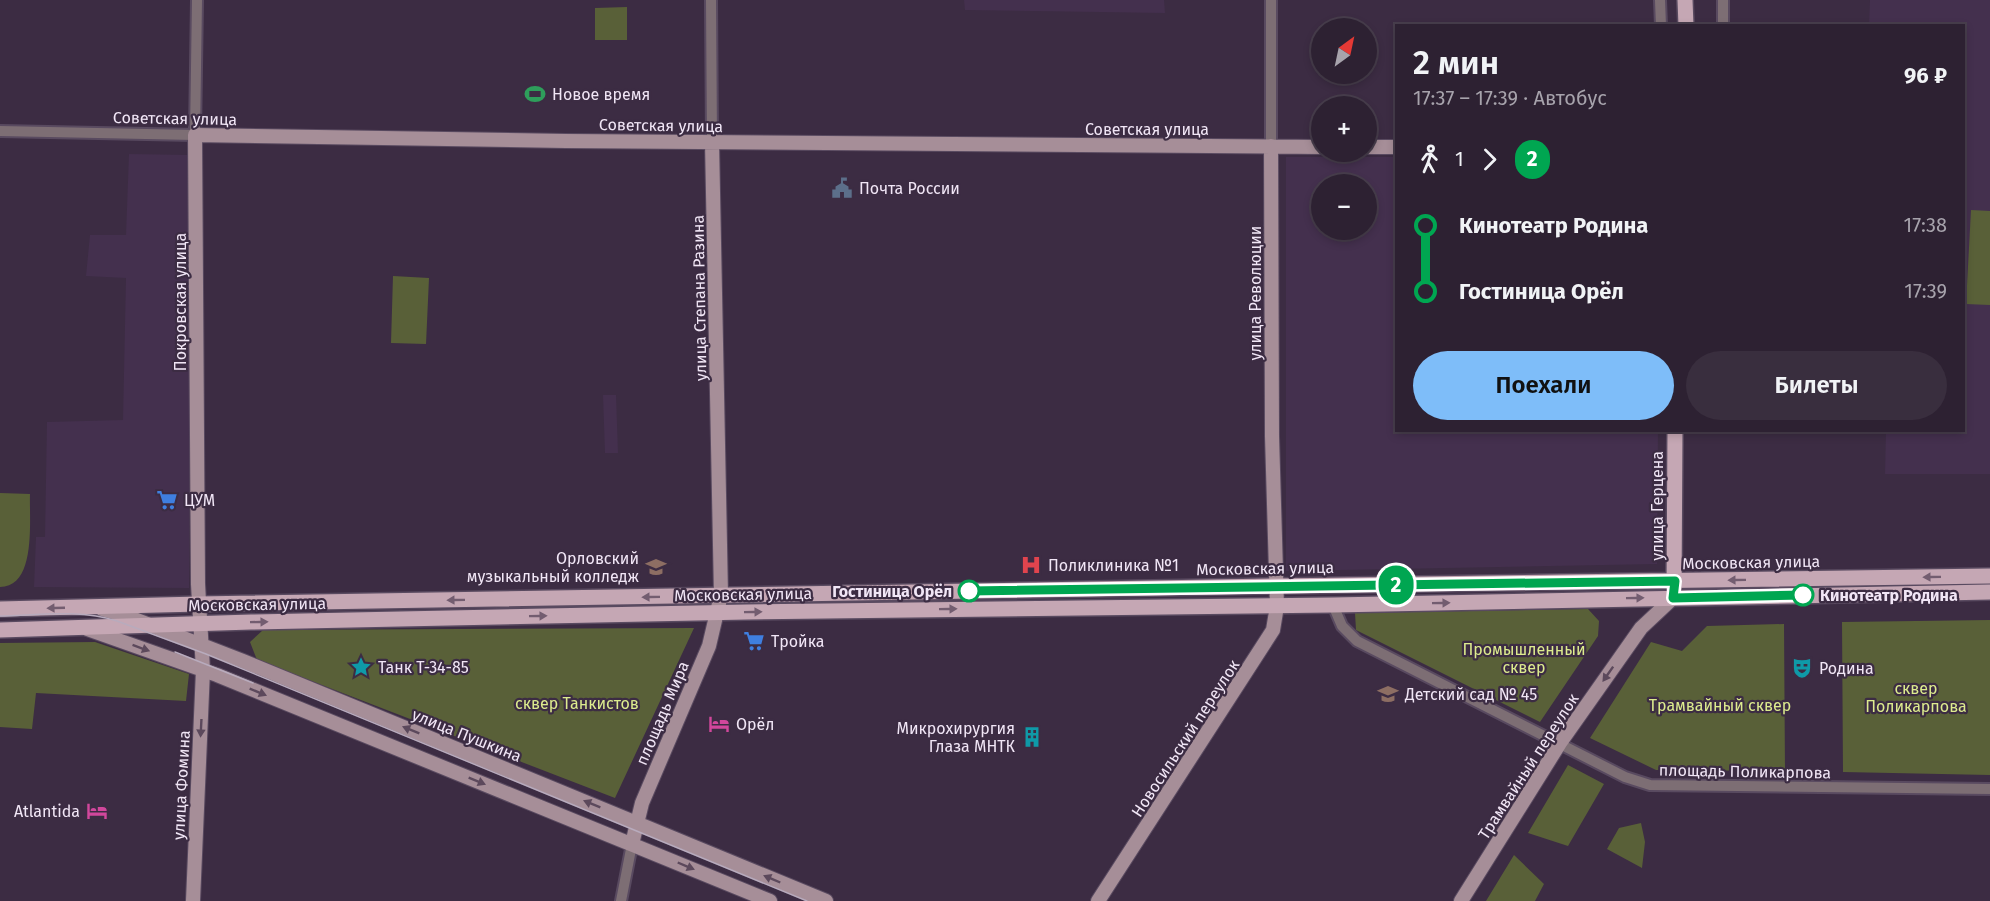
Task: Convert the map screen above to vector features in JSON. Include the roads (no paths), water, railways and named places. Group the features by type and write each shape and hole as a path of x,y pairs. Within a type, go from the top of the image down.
{"main road":[{"path":"1685,0 1686,24"},
{"name":"улица Герцена","path":"1673,598 1675,432"},
{"name":"Московская улица","path":"0,609 721,595 1990,576"},
{"name":"Московская улица","path":"0,630 200,623 717,613 1277,606 1990,592"}],"street":[{"name":"Покровская улица","path":"198,0 195,135 201,645"},
{"name":"улица Степана Разина","path":"711,0 721,595"},
{"name":"улица Революции","path":"1271,0 1272,436 1276,586"},
{"path":"1660,0 1661,24"},
{"path":"1723,0 1723,24"},
{"name":"Советская улица","path":"0,131 712,142 1311,147"},
{"path":"1377,147 1395,147"},
{"name":"Новосильский переулок","path":"1098,901 1262,650 1273,630 1277,606 1276,586"},
{"name":"площадь Мира","path":"632,844 642,803 709,646 721,595"},
{"name":"Трамвайный переулок","path":"1461,901 1560,743 1641,628 1673,598"},
{"name":"площадь Поликарпова","path":"1334,605 1342,626 1357,641 1625,777 1650,785 1990,789"},
{"name":"улица Пушкина","path":"94,606 201,645 826,901"},
{"path":"86,628 204,670 770,901"},
{"name":"улица Фомина","path":"193,901 204,670 201,645"},
{"path":"621,901 632,844"}],"tram line":[{"path":"0,616 74,614 117,621 206,654 807,901"},
{"path":"175,652 253,683"}],"place":[{"name":"Новое время","path":"535,94"},
{"name":"Почта России","path":"842,188"},
{"name":"ЦУМ","path":"167,500"},
{"name":"Поликлиника №1","path":"1031,565"},
{"name":"Орловский музыкальный колледж","path":"656,567"},
{"name":"Гостиница Орёл","path":"969,591"},
{"name":"Кинотеатр Родина","path":"1803,595"},
{"name":"Тройка","path":"754,641"},
{"name":"Танк Т-34-85","path":"361,667"},
{"name":"Родина","path":"1802,668"},
{"name":"Детский сад № 45","path":"1388,694"},
{"name":"Орёл","path":"719,724"},
{"name":"Микрохирургия Глаза МНТК","path":"1032,737"},
{"name":"Atlantida","path":"97,811"}],"park label":[{"name":"Промышленный сквер","path":"1524,658"},
{"name":"сквер Поликарпова","path":"1916,697"},
{"name":"сквер Танкистов","path":"577,703"},
{"name":"Трамвайный сквер","path":"1720,705"}]}
